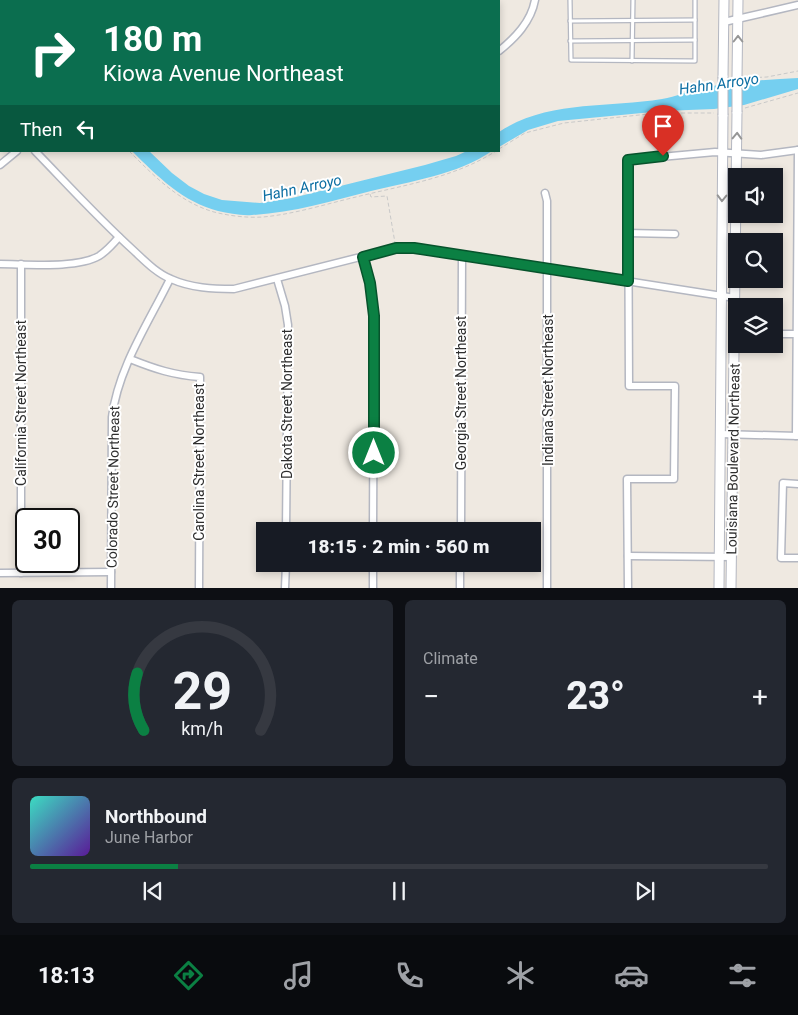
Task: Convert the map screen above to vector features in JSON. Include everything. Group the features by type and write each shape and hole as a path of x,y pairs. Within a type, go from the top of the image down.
{"main road":[{"name":"Louisiana Boulevard Northeast","path":"719,588 723,153 720,114 723,77 724,0"},
{"name":"Louisiana Boulevard Northeast","path":"735,298 736,154 741,78 738,0"},
{"name":"Louisiana Boulevard Northeast","path":"731,588 735,353"}],"street":[{"path":"500,50 512,41 528,19 534,0"},
{"path":"724,22 798,5"},
{"path":"628,588 627,479 674,480 675,386 629,386 628,160 716,152 760,155 798,150 797,436 720,434"},
{"path":"0,165 16,152"},
{"path":"36,152 119,237 153,268 170,279 192,286 215,290 234,289 396,248 414,248 735,298"},
{"name":"Indiana Street Northeast","path":"545,193 547,201 548,269 547,588"},
{"path":"627,233 675,234"},
{"path":"0,264 82,263 98,257 119,237"},
{"name":"Georgia Street Northeast","path":"460,522 462,255"},
{"path":"363,257 370,283 374,316 373,522"},
{"name":"California Street Northeast","path":"20,508 21,264"},
{"name":"Colorado Street Northeast","path":"111,588 112,417 114,398 121,379 170,279"},
{"name":"Dakota Street Northeast","path":"277,279 285,306 288,325 286,522"},
{"path":"721,334 728,334"},
{"path":"783,334 797,334"},
{"name":"Carolina Street Northeast","path":"130,360 171,374 200,377 199,588"},
{"path":"798,484 783,483 781,558 798,558"},
{"path":"628,556 732,557"},
{"path":"80,572 112,572"},
{"path":"285,588 286,572"},
{"path":"373,572 373,588"},
{"path":"460,572 460,588"},
{"path":"0,573 15,573"}],"lane":[{"path":"570,0 571,60 696,61 695,0"},
{"path":"632,61 633,0"},
{"path":"570,21 695,20"},
{"path":"570,41 695,40"}],"path":[{"path":"741,78 767,77 798,71"},
{"path":"740,111 798,93"},
{"path":"500,149 525,133 564,123 658,113 720,114"},
{"path":"130,152 158,181 185,200 215,212 261,217 278,215 370,194 456,172 479,162 494,152"},
{"path":"370,194 371,197 386,196 396,248"}],"water":[{"path":"798,78 798,89 744,105 714,109 663,111 558,121 528,130 500,146 500,131 537,115 578,107 662,99 698,89 750,81"},
{"path":"133,152 150,152 172,173 189,186 204,194 222,200 260,203 292,198 425,165 465,152 490,152 449,172 297,209 267,214 235,214 205,207 182,195 161,179"}],"route":[{"path":"374,453 374,316 370,283 363,257 396,248 414,248 628,281 628,160 663,156"}],"water label":[{"name":"Hahn Arroyo","path":"719,84"},
{"name":"Hahn Arroyo","path":"302,188"}]}
